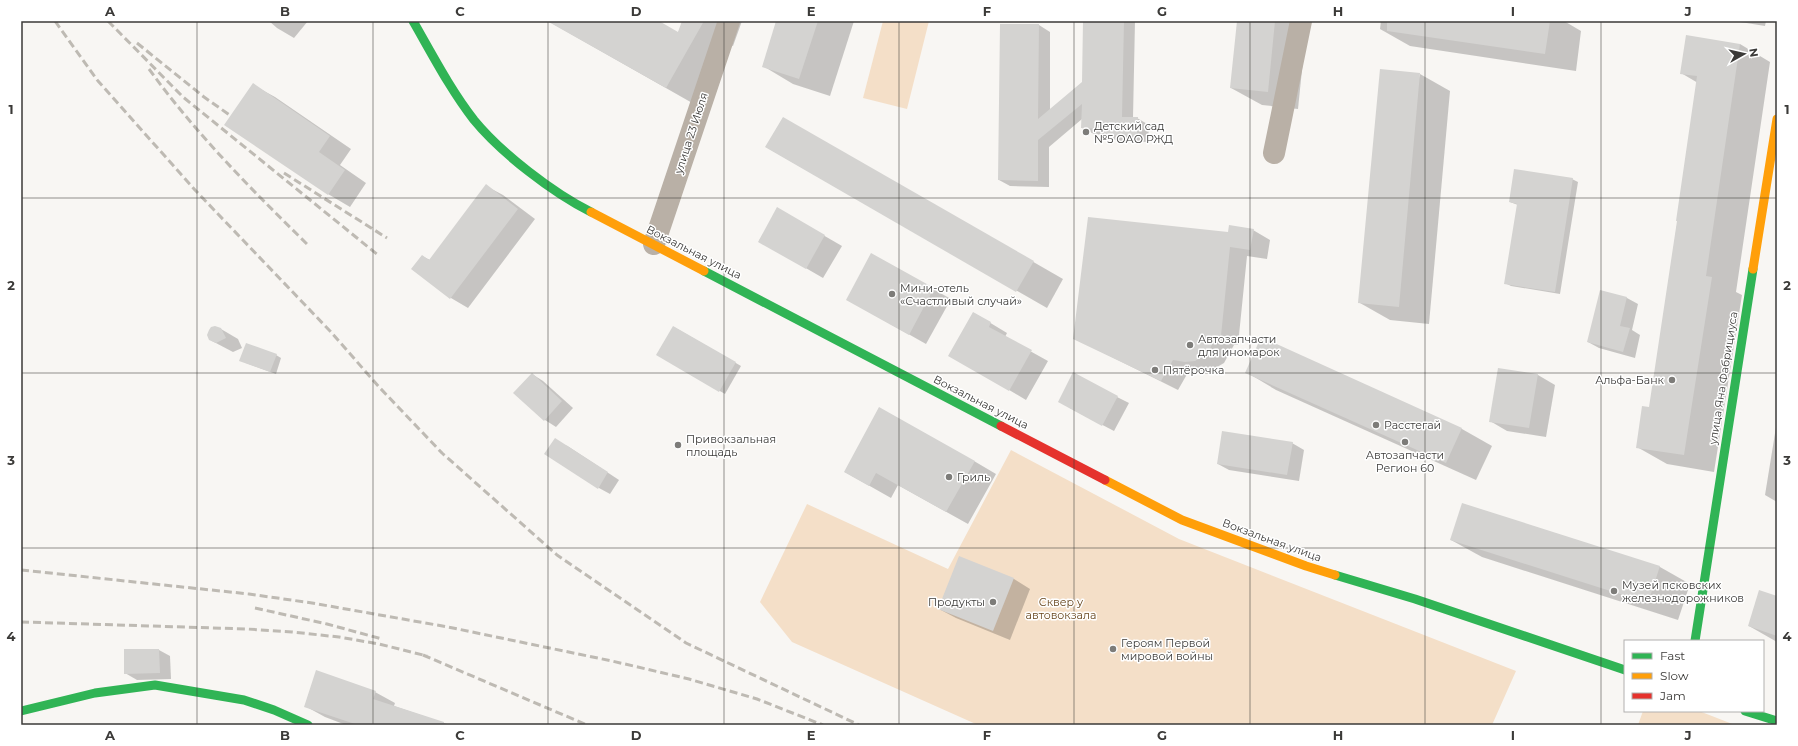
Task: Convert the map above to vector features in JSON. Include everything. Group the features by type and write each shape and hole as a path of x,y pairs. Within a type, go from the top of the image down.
{"main road":[{"name":"Вокзальная улица","path":"413,21 467,110 484,131 514,158 577,205 1182,520 1306,566 1415,599 1624,670"},
{"name":"улица Яна Фабрициуса","path":"1695,640 1777,119"},
{"path":"21,711 95,693 156,685 244,700 274,710 308,725"},
{"path":"1748,712 1777,721"}],"street":[{"name":"улица 23 Июля","path":"654,244 729,21"},
{"path":"1274,153 1301,21"}],"green space":[{"path":"883,21 929,21 907,109 863,98"},
{"name":"Сквер у автовокзала","path":"1011,450 1179,539 1516,671 1492,725 978,725 792,642 760,602 807,504 948,569"},
{"path":"1643,712 1702,712 1735,725 1638,725"}],"building":[{"path":"547,21 659,21 678,32 682,21 704,21 666,88"},
{"path":"776,21 818,21 799,79 762,67"},
{"path":"1083,21 1124,21 1122,117 1138,117 1137,136 1104,135 1104,129 1081,128 1082,104 1038,140 1038,181 998,180 1000,24 1039,24 1038,119 1082,82"},
{"path":"1237,21 1275,21 1268,92 1230,88"},
{"path":"1387,21 1550,21 1545,54 1387,31"},
{"path":"1686,35 1740,44 1706,276 1712,277 1684,455 1636,448 1642,406 1649,407 1697,76 1680,74"},
{"path":"1380,69 1420,73 1399,307 1358,303"},
{"path":"253,83 330,136 319,152 345,170 328,195 224,125"},
{"path":"783,117 1034,261 1016,292 765,147"},
{"path":"1514,169 1573,178 1555,292 1504,284 1517,204 1509,202"},
{"path":"486,184 518,209 450,299 411,269 422,255 429,260"},
{"path":"777,207 825,235 806,269 758,242"},
{"path":"1088,217 1228,232 1229,225 1254,229 1250,250 1230,247 1221,336 1217,335 1207,354 1195,361 1185,362 1173,360 1161,381 1073,339"},
{"path":"871,253 934,288 909,335 846,300"},
{"path":"1600,290 1627,297 1620,326 1630,328 1623,352 1587,342"},
{"path":"973,312 991,322 989,327 1032,350 1009,391 948,356"},
{"path":"215,326 221,328 226,338 216,343 209,340 207,335 211,327"},
{"path":"673,326 736,362 719,392 656,355"},
{"path":"1261,337 1462,428 1446,463 1245,373"},
{"path":"246,343 277,354 270,372 239,361"},
{"path":"1498,368 1538,374 1529,428 1489,422"},
{"path":"1073,372 1118,396 1102,426 1058,402"},
{"path":"532,373 562,401 544,421 513,393"},
{"path":"879,407 975,461 946,512 876,473 869,486 844,472"},
{"path":"1222,431 1293,442 1287,475 1217,464"},
{"path":"555,438 608,472 598,489 544,454"},
{"path":"1462,503 1660,566 1648,603 1450,540"},
{"path":"959,556 1014,578 993,631 938,609"},
{"path":"1759,590 1777,596 1777,636 1748,626"},
{"path":"124,649 159,649 160,673 124,674"},
{"path":"316,670 376,691 373,699 444,722 444,725 358,725 304,707"}],"railway":[{"path":"55,21 98,81 195,190 330,331 380,388 442,453 557,555 686,643 859,725"},
{"path":"108,21 183,97 378,255"},
{"path":"137,43 204,97 231,116"},
{"path":"149,69 205,139 246,183 309,246"},
{"path":"284,173 387,238"},
{"path":"21,570 249,594 312,603 448,627 612,661 689,679 757,699 823,725"},
{"path":"255,608 327,624 382,639"},
{"path":"21,622 247,629 292,632 339,637 379,644 427,656"},
{"path":"423,655 587,725"}],"traffic: fast":[{"path":"413,21 457,96 485,133 513,159 544,183 591,212"},
{"path":"1695,640 1753,269"},
{"path":"704,271 1001,426"},
{"path":"1335,575 1415,599 1624,670"},
{"path":"21,711 95,693 155,685 244,700 274,710 308,725"},
{"path":"1748,712 1777,721"}],"traffic: slow":[{"path":"1753,269 1777,119"},
{"path":"591,212 704,271"},
{"path":"1105,480 1182,520 1306,566 1335,575"}],"traffic: jam":[{"path":"1001,426 1105,480"}],"place":[{"name":"Детский сад №5 ОАО РЖД","path":"1086,132"},
{"name":"Мини-отель «Счастливый случай»","path":"892,294"},
{"name":"Автозапчасти для иномарок","path":"1190,345"},
{"name":"Пятёрочка","path":"1155,370"},
{"name":"Альфа-Банк","path":"1672,380"},
{"name":"Расстегай","path":"1376,425"},
{"name":"Автозапчасти Регион 60","path":"1405,442"},
{"name":"Привокзальная площадь","path":"678,445"},
{"name":"Гриль","path":"949,477"},
{"name":"Музей псковских железнодорожников","path":"1614,591"},
{"name":"Продукты","path":"993,602"},
{"name":"Героям Первой мировой войны","path":"1113,649"}]}
